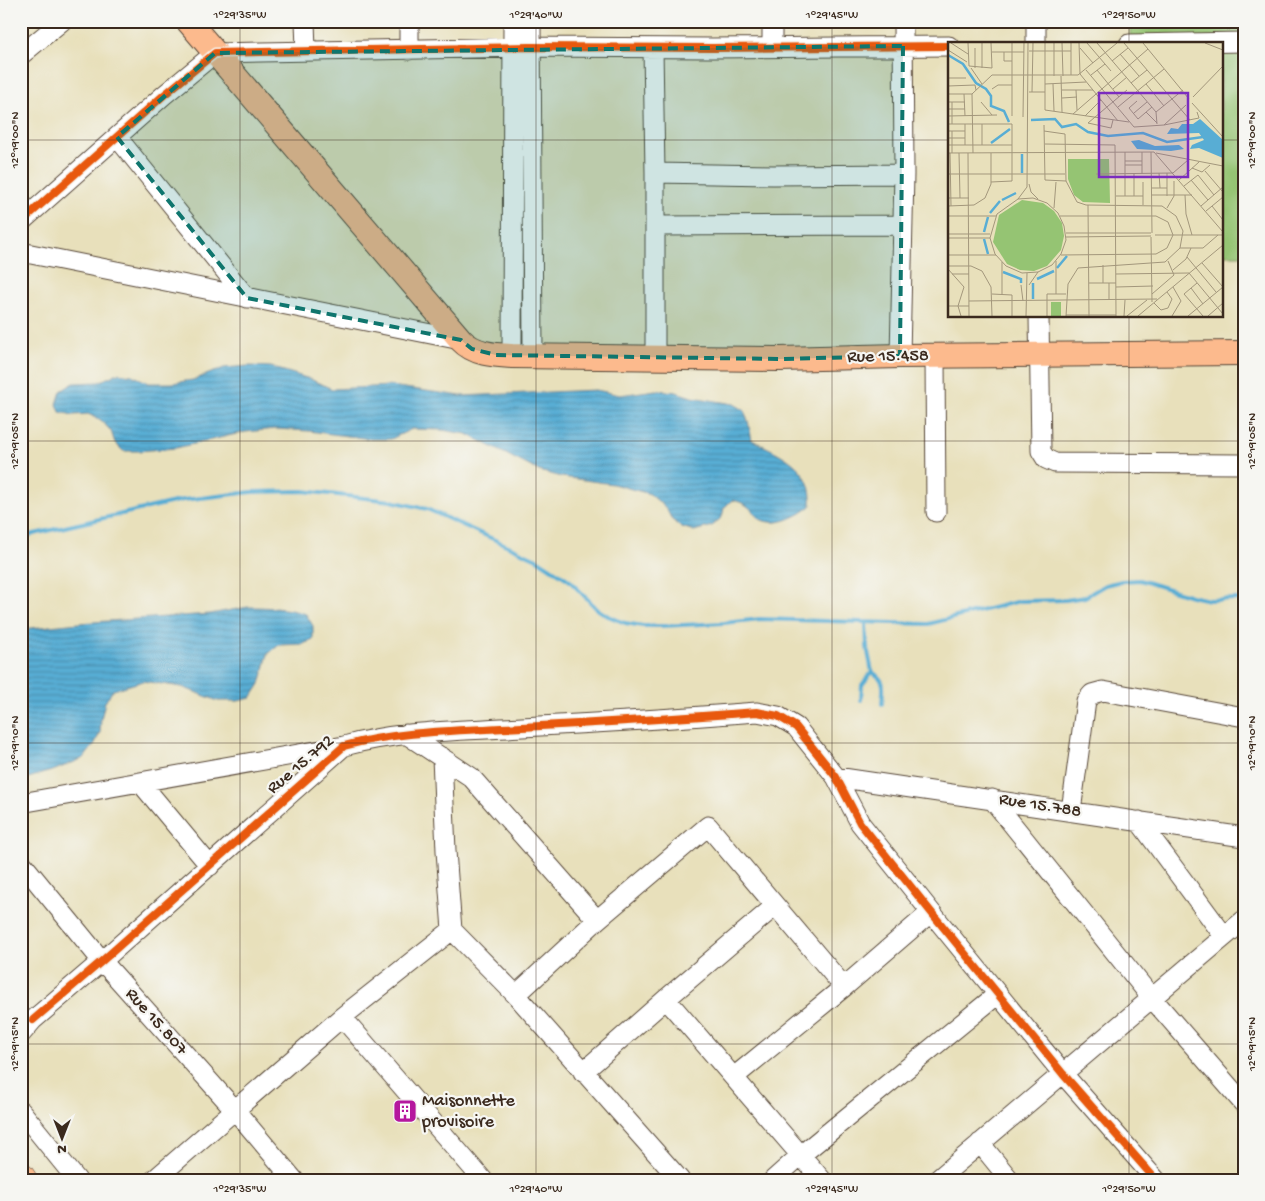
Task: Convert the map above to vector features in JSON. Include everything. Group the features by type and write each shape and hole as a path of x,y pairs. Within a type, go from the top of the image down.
{"main road":[{"path":"188,21 461,340"},
{"name":"Rue 15.458","path":"461,340 466,345 483,352 522,356 655,359 1244,354"}],"street":[{"path":"21,55 62,21"},
{"path":"305,21 306,50"},
{"path":"409,21 409,50"},
{"path":"513,21 522,47 522,356"},
{"path":"522,47 531,21"},
{"path":"772,21 772,47"},
{"path":"900,356 904,174 903,21"},
{"path":"1036,21 1036,42"},
{"path":"1222,42 1244,42"},
{"path":"21,222 215,53 522,47 948,46"},
{"path":"653,48 656,226 655,359"},
{"path":"117,137 247,298"},
{"path":"655,173 773,175 904,174"},
{"path":"656,226 903,225"},
{"path":"21,252 461,340"},
{"path":"1039,318 1041,451 1046,459 1055,464 1244,464"},
{"path":"935,356 936,512"},
{"path":"1071,811 1086,702 1092,694 1103,691 1244,717"},
{"name":"Rue 15.792","path":"25,1027 344,746 366,740 406,734 757,712 778,716 796,727 836,777 860,823 1063,1074 1156,1180"},
{"path":"406,734 471,777 597,920"},
{"path":"21,803 344,746"},
{"path":"442,757 452,930 516,995 680,1180"},
{"name":"Rue 15.788","path":"836,777 1244,837"},
{"path":"140,782 210,866"},
{"path":"992,799 1151,997 1241,1096"},
{"path":"1139,821 1224,936"},
{"path":"516,995 597,920 708,826 844,987"},
{"name":"Rue 15.807","path":"21,862 102,961 235,1110 294,1180"},
{"path":"583,1072 774,906"},
{"path":"734,1077 844,987 931,912"},
{"path":"937,1180 1244,920"},
{"path":"154,1180 342,1017 452,930"},
{"path":"773,1180 801,1154 998,994"},
{"path":"666,999 822,1180"},
{"path":"342,1017 483,1180"},
{"path":"21,1110 77,1180"},
{"path":"980,1144 1010,1180"}],"highlighted area":[{"path":"903,46 900,356 780,359 496,355 472,349 461,340 247,298 117,137 215,53"}],"green space":[{"path":"1130,21 1244,21 1244,255 1222,255 1222,42 1130,42"}],"water":[{"path":"271,367 310,379 332,389 391,386 461,396 596,390 620,395 656,390 676,392 692,397 734,404 744,410 752,440 785,457 802,472 811,493 811,506 787,520 773,522 759,519 747,506 732,500 724,508 722,517 712,526 694,531 682,527 672,520 666,508 650,494 613,484 562,477 539,471 467,434 442,430 412,429 391,439 371,439 276,429 245,432 176,448 123,451 115,443 111,431 101,420 88,414 73,415 60,412 57,404 61,391 74,383 99,382 118,373 132,375 149,383 172,383 193,380 224,368"},
{"path":"248,607 278,608 306,614 313,626 313,640 303,644 279,645 268,654 260,684 251,698 238,701 218,701 182,687 143,681 113,690 105,702 100,733 84,758 55,770 21,780 21,629 210,614"}],"waterway":[{"path":"21,537 183,500 252,492 303,491 391,501 427,509 537,559 569,580 597,609 608,616 625,623 643,626 724,623 760,619 928,624 1020,601 1066,600 1085,597 1105,585 1122,581 1140,580 1209,600 1244,600"},
{"path":"866,623 867,647 872,672 877,675 883,685 882,704"},
{"path":"861,700 862,685 872,672"}],"cycle path":[{"path":"21,222 164,95 215,53 530,47 948,46"},
{"path":"33,1020 344,746 388,737 432,732 757,712 778,716 796,727 836,777 860,823 1063,1074 1156,1180"}],"place":[{"name":"Maisonnette provisoire","path":"405,1111"}]}
